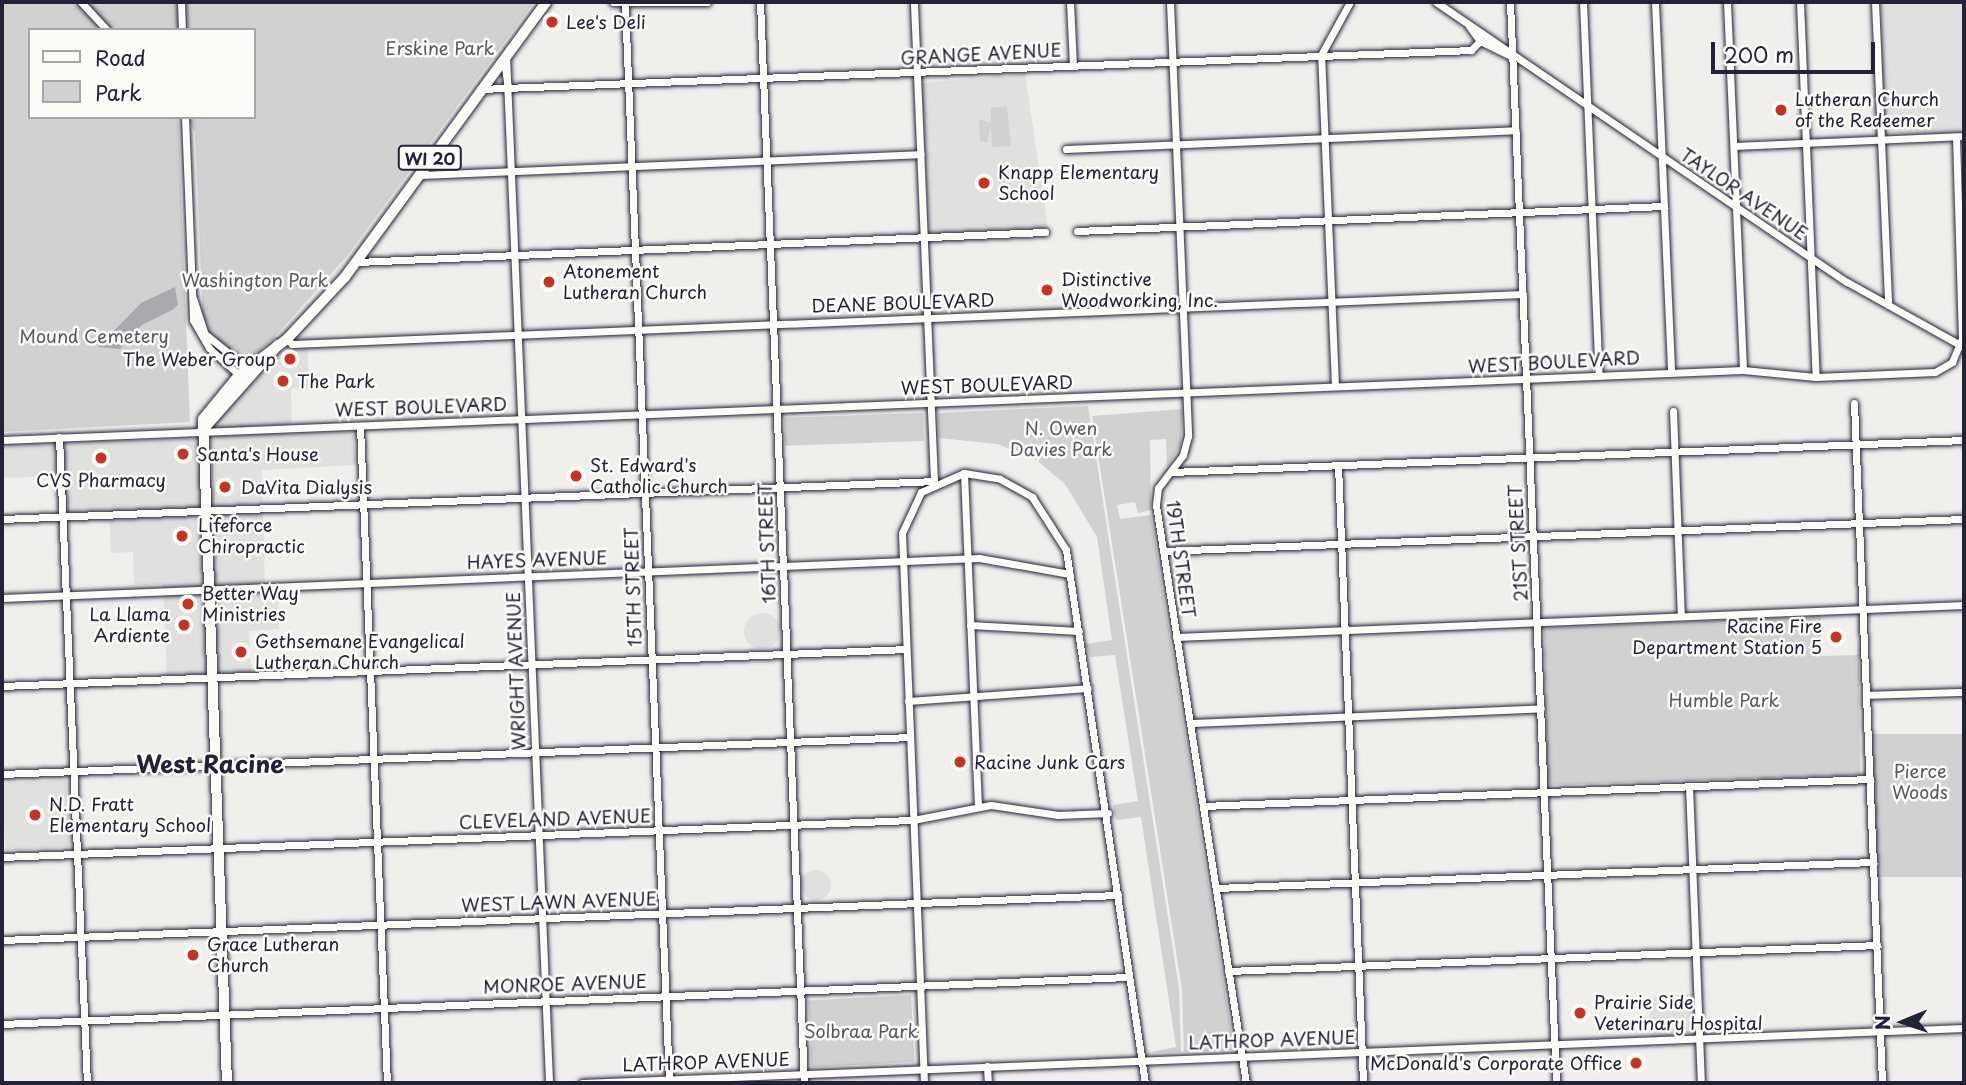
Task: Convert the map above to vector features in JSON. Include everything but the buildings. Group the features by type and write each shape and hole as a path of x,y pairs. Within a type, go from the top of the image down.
{"main road":[{"name":"WI 20","path":"201,432 356,262 546,2"},
{"name":"WI 20","path":"227,1083 202,511 201,432 209,408 243,372 283,342"},
{"path":"230,401 243,372"}],"street":[{"path":"81,2 105,28"},
{"path":"181,2 182,28"},
{"path":"613,2 625,5 707,2"},
{"name":"16TH STREET","path":"760,2 804,1083"},
{"path":"914,2 934,481 908,511 902,562 924,1083"},
{"path":"1070,2 1073,66"},
{"name":"19TH STREET","path":"1170,2 1187,441 1156,494 1246,1083"},
{"path":"1335,386 1321,56 1350,2"},
{"name":"TAYLOR AVENUE","path":"1436,2 1811,259 1962,346"},
{"name":"21ST STREET","path":"1510,2 1556,1083"},
{"path":"1583,2 1599,376"},
{"path":"1655,2 1671,373"},
{"path":"1727,2 1744,370"},
{"path":"1800,2 1816,377"},
{"path":"1875,2 1888,305"},
{"name":"15TH STREET","path":"625,5 668,1081"},
{"name":"TAYLOR AVENUE","path":"1469,26 1480,41 1513,57"},
{"name":"GRANGE AVENUE","path":"480,89 1471,50 1480,41"},
{"name":"WRIGHT AVENUE","path":"505,55 549,1083"},
{"path":"185,119 193,297 205,334 243,372"},
{"path":"1066,149 1516,130"},
{"path":"1734,146 1960,136 1962,346"},
{"path":"418,175 921,154"},
{"path":"1077,231 1664,206"},
{"path":"356,262 1045,232"},
{"name":"DEANE BOULEVARD","path":"283,342 292,344 1523,294"},
{"name":"WEST BOULEVARD","path":"2,440 1744,370 1816,377 1939,371 1962,346"},
{"path":"1854,403 1882,1083"},
{"path":"1673,411 1681,616"},
{"path":"360,426 387,1083"},
{"path":"59,437 87,1083"},
{"path":"1170,472 1964,440"},
{"path":"1338,465 1363,1083"},
{"path":"964,473 978,806"},
{"path":"2,519 934,481 964,473 1009,483 1039,503 1059,533 1070,574 1108,813 1145,1083"},
{"path":"1163,551 1964,519"},
{"name":"HAYES AVENUE","path":"2,597 968,559 1070,574"},
{"path":"1176,637 1964,605"},
{"path":"970,625 1079,631"},
{"path":"2,686 906,649"},
{"path":"908,701 1088,688"},
{"path":"1866,695 1964,692"},
{"path":"1190,723 1541,709"},
{"path":"2,774 909,737"},
{"path":"1203,806 1870,779"},
{"path":"1689,786 1701,1083"},
{"name":"CLEVELAND AVENUE","path":"2,857 913,820 978,806 1065,816 1108,813"},
{"path":"1216,888 1873,862"},
{"name":"WEST LAWN AVENUE","path":"2,940 1118,895"},
{"path":"1228,971 1877,945"},
{"name":"MONROE AVENUE","path":"2,1024 1129,977"},
{"name":"LATHROP AVENUE","path":"582,1083 1964,1028"},
{"path":"987,1066 988,1083"}],"shaded area":[{"path":"1882,2 1964,2 1964,133 1882,133"},
{"name":"Knapp Elementary School","path":"1025,74 1048,228 930,233 922,83"},
{"path":"175,287 178,305 172,310 142,325 120,349 98,347 141,303"},
{"path":"308,343 308,388 291,389 292,434 354,432 355,465 262,470 265,591 278,591 279,629 249,631 251,672 167,676 163,584 134,585 133,552 111,553 109,511 66,513 64,476 2,478 2,445 209,438 217,420 281,352"},
{"path":"762,613 775,618 780,631 775,644 762,649 749,644 744,631 749,618"},
{"name":"N.D. Fratt Elementary School","path":"66,780 70,847 6,850 2,783"},
{"path":"816,870 827,874 831,885 827,896 816,900 805,896 801,885 805,874"},
{"path":"1697,994 1699,1038 1651,1040 1649,997"}],"green space":[{"path":"2,2 534,2 347,256 273,339 229,376 204,346 195,132 188,119 256,119 256,28 28,28 28,119 178,119 190,422 2,432"},
{"path":"1007,106 1011,146 992,147 991,126 987,143 980,141 979,119 991,123 991,108"},
{"name":"N. Owen Davies Park","path":"1088,406 1179,988 1181,1052 1147,1053 1176,1047 1141,817 1116,820 1113,805 1138,801 1115,655 1090,657 1085,644 1112,640 1097,537 1065,484 1035,459 997,444 939,438 938,413"},
{"path":"1182,409 1181,445 1167,467 1166,439 1150,440 1151,510 1138,513 1135,502 1117,505 1120,519 1151,515 1234,1050 1184,1052 1182,990 1092,416"},
{"path":"923,413 924,441 785,446 784,418"},
{"name":"Humble Park","path":"1821,616 1822,656 1859,655 1860,775 1548,785 1544,628"},
{"name":"Pierce Woods","path":"1872,734 1964,734 1964,877 1872,877"},
{"name":"Solbraa Park","path":"911,995 915,1062 812,1067 808,1000"}],"place":[{"name":"Lee's Deli","path":"552,22"},
{"name":"Lutheran Church of the Redeemer","path":"1781,110"},
{"name":"Knapp Elementary School","path":"984,183"},
{"name":"Atonement Lutheran Church","path":"549,282"},
{"name":"Distinctive Woodworking, Inc.","path":"1047,290"},
{"name":"The Weber Group","path":"290,359"},
{"name":"The Park","path":"283,381"},
{"name":"Santa's House","path":"183,454"},
{"name":"CVS Pharmacy","path":"101,458"},
{"name":"St. Edward's Catholic Church","path":"576,476"},
{"name":"DaVita Dialysis","path":"225,487"},
{"name":"Lifeforce Chiropractic","path":"182,536"},
{"name":"Better Way Ministries","path":"188,604"},
{"name":"La Llama Ardiente","path":"184,625"},
{"name":"Racine Fire Department Station 5","path":"1836,637"},
{"name":"Gethsemane Evangelical Lutheran Church","path":"241,652"},
{"name":"Racine Junk Cars","path":"960,762"},
{"name":"N.D. Fratt Elementary School","path":"35,815"},
{"name":"Grace Lutheran Church","path":"193,955"},
{"name":"Prairie Side Veterinary Hospital","path":"1580,1013"},
{"name":"McDonald's Corporate Office","path":"1636,1063"}],"district":[{"name":"West Racine","path":"210,764"}],"park label":[{"name":"Erskine Park","path":"440,48"},
{"name":"Washington Park","path":"255,280"},
{"name":"Mound Cemetery","path":"94,336"}]}
